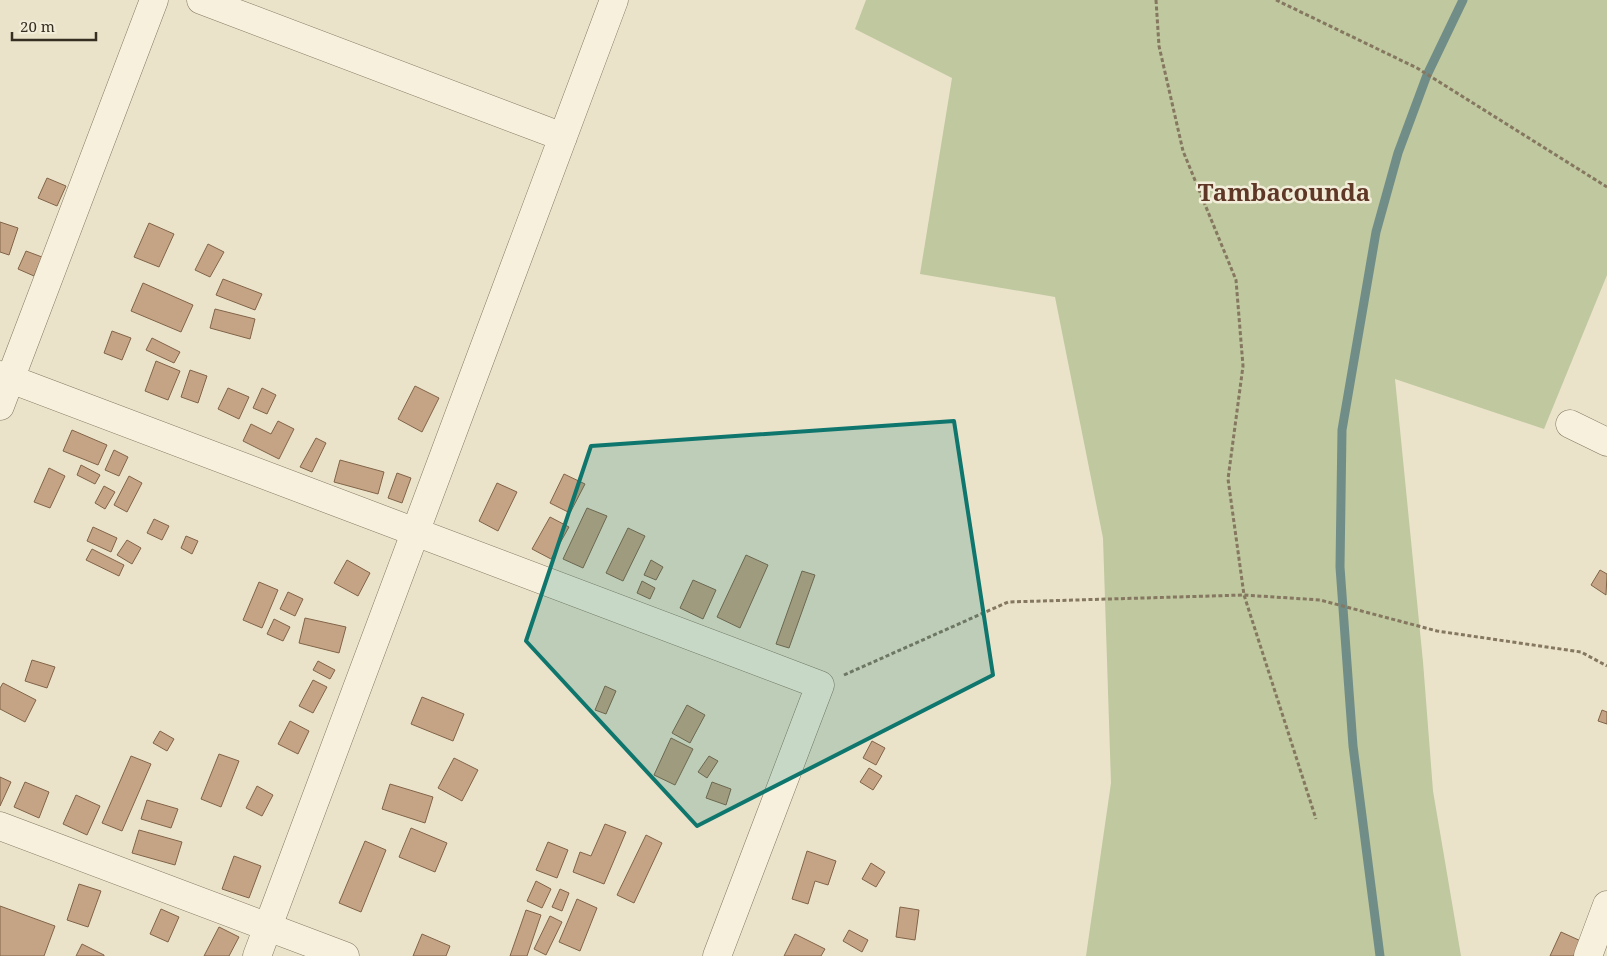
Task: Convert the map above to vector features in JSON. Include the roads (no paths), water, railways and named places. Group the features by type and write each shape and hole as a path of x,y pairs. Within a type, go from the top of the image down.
{"street":[{"path":"0,406 5,377 154,0"},
{"path":"201,0 563,137"},
{"path":"257,956 614,0"},
{"path":"5,377 820,685 717,956"},
{"path":"1570,424 1607,442"},
{"path":"0,826 345,956"},
{"path":"1588,956 1606,908"}],"waterway":[{"path":"1380,956 1353,746 1340,567 1342,430 1376,232 1398,153 1427,75 1463,0"}],"district":[{"name":"Tambacounda","path":"1284,191"}]}
